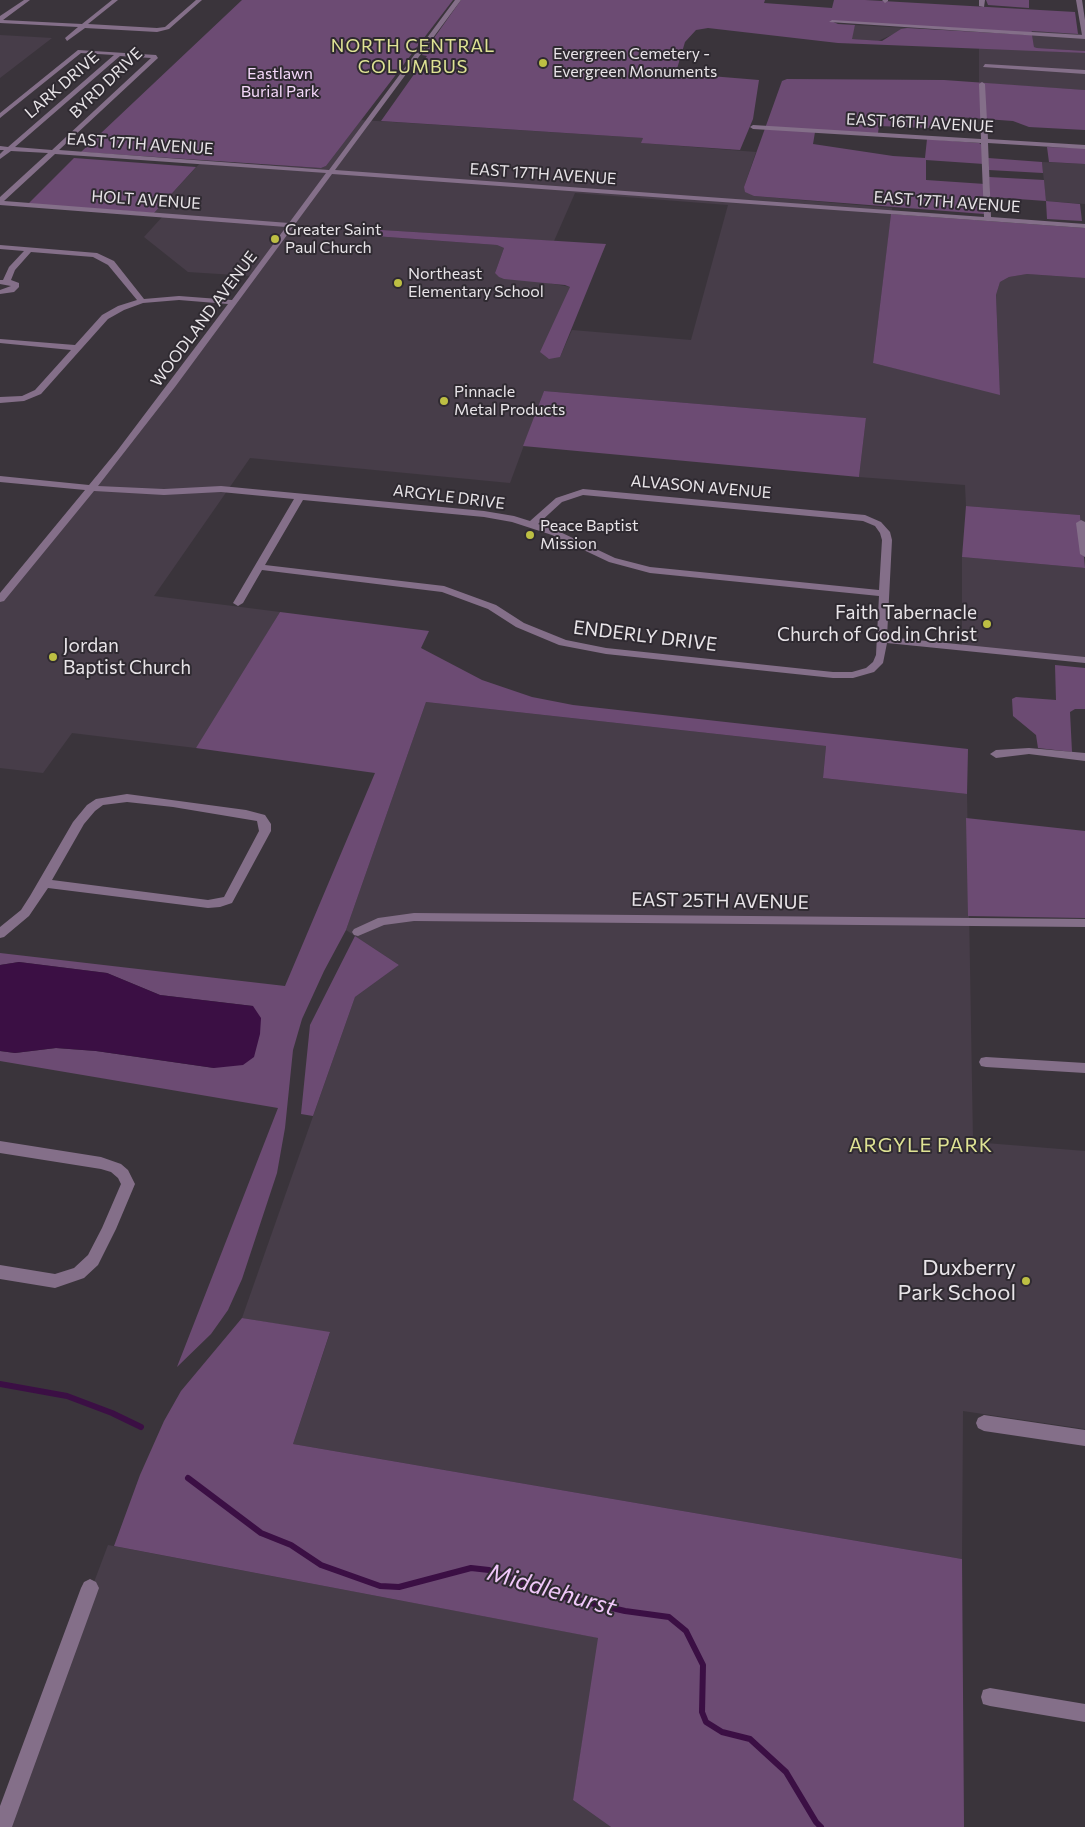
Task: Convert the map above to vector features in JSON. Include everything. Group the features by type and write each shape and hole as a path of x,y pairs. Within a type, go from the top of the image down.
{"street":[{"path":"0,20 26,0"},
{"path":"67,38 115,0"},
{"path":"0,20 150,30 168,28 199,0"},
{"name":"WOODLAND AVENUE","path":"0,600 169,389 458,0"},
{"path":"832,22 1085,37 1079,0"},
{"name":"BYRD DRIVE","path":"0,116 80,51 156,58 0,202"},
{"name":"LARK DRIVE","path":"0,157 119,54"},
{"path":"986,66 1085,72"},
{"path":"982,84 988,219"},
{"name":"EAST 16TH AVENUE","path":"753,127 1085,147"},
{"name":"EAST 17TH AVENUE","path":"0,148 1085,226"},
{"name":"HOLT AVENUE","path":"0,202 291,225"},
{"path":"0,247 94,256 110,263 142,301"},
{"path":"0,292 11,290 15,287 15,284 3,282 30,249"},
{"path":"0,400 24,398 38,392 105,316 121,308 142,301 179,298 233,302"},
{"path":"0,341 78,348"},
{"name":"ARGYLE DRIVE","path":"0,479 91,488 164,492 221,489 484,514 514,520 555,533 612,560 650,570 885,594"},
{"name":"ALVASON AVENUE","path":"531,525 559,500 584,492 849,515 865,518 878,524 885,532 887,540 885,594"},
{"path":"238,603 300,496"},
{"path":"1080,524 1085,554"},
{"name":"ENDERLY DRIVE","path":"259,567 444,589 492,607 520,625 563,643 606,651 833,675 853,675 870,670 878,663 883,640"},
{"path":"0,582 14,583"},
{"path":"885,594 883,640 1085,660"},
{"path":"996,754 1029,751 1085,757"},
{"path":"0,934 25,913 79,822 91,808 100,802 113,799 142,799 246,814 261,818 265,824 265,831 228,900 220,903 208,904 44,883"},
{"name":"EAST 25TH AVENUE","path":"358,932 382,921 414,917 1085,923"},
{"path":"986,1062 1085,1068"},
{"path":"0,1147 101,1163 116,1168 123,1174 128,1184 110,1229 93,1260 79,1273 55,1281 0,1272"},
{"path":"984,1423 1085,1438"},
{"path":"2,1827 90,1588"},
{"path":"990,1697 1085,1713"}],"shaded area":[{"path":"855,25 907,28 878,41 851,39"},
{"path":"1031,31 1085,34 1085,51 1034,47"},
{"path":"0,35 52,38 0,78"},
{"path":"979,47 1085,53 1085,90 979,83"},
{"path":"361,120 643,138 642,143 756,152 744,187 754,196 892,208 873,363 1000,394 996,295 1000,282 1009,277 1027,274 1085,278 1085,558 1080,515 966,506 965,485 859,477 866,418 544,391 510,483 250,458 154,596 280,612 201,743 196,748 72,733 43,773 0,768 0,601 126,447 251,276 188,272 144,237 163,216 152,215 202,161 321,168 326,166","holes":["575,193 728,205 691,340 572,330 560,357 570,287 495,273 504,248 497,245 347,234 351,228 554,241"]},
{"path":"1042,162 1085,164 1085,204 1046,201"},
{"path":"962,557 1085,568 1085,661 962,648"},
{"path":"426,702 826,746 823,778 967,794 973,1142 1085,1151 1085,1429 963,1411 962,1559 293,1444 330,1333 242,1318 355,997 399,965 346,930"},
{"path":"19,962 107,973 160,995 253,1006 261,1018 260,1034 254,1057 243,1065 214,1068 96,1051 56,1048 15,1053 0,1051 0,965"},
{"path":"108,1545 599,1638 573,1800 611,1827 2,1827"}],"green space":[{"name":"Eastlawn Burial Park","path":"242,0 453,0 326,166 321,168 81,152"},
{"path":"461,0 765,0 764,3 832,8 834,0 865,0 1075,12 1078,34 831,21 838,24 855,25 852,39 882,41 901,29 907,28 1032,35 1034,47 1085,51 1085,53 838,43 708,28 696,30 685,42 676,72 759,80 753,119 740,150 641,143 643,138 381,121 427,56 422,55"},
{"path":"986,0 1029,0 1029,8 988,5"},
{"path":"787,79 944,80 1085,90 1085,130 1029,127 1013,121 958,117 958,120 955,121 935,121 929,128 879,126 878,133 815,132 813,144 893,156 925,158 927,139 979,143 982,145 984,164 926,160 926,180 985,184 984,214 754,196 745,192 744,187 782,81"},
{"path":"1047,147 1085,148 1085,164 1049,162"},
{"path":"74,158 196,167 154,213 28,204"},
{"path":"988,158 1042,162 1043,173 989,170"},
{"path":"989,177 1044,180 1046,201 990,197"},
{"path":"1046,201 1080,204 1082,221 1047,219"},
{"path":"891,214 1085,228 1085,278 1027,274 1009,277 1000,282 996,295 1000,395 873,363"},
{"path":"350,228 606,244 560,357 549,359 540,352 570,287 499,277 495,273 504,248 497,245 347,234"},
{"path":"544,391 866,418 859,477 523,446"},
{"path":"966,506 1080,515 1085,568 962,557"},
{"path":"280,612 429,631 421,648 482,680 532,697 573,705 968,749 967,794 823,778 826,746 426,702 346,930 324,971 302,1019 293,1050 285,1128 277,1173 242,1279 228,1310 211,1334 177,1367 278,1108 0,1061 0,1051 15,1053 56,1048 96,1051 214,1068 253,1006 160,995 107,973 19,962 0,965 0,953 285,986 375,773 196,748"},
{"path":"1055,665 1085,668 1085,709 1075,709 1070,712 1072,752 1038,748 1036,735 1013,716 1012,699 1016,697 1056,700"},
{"path":"966,818 1085,831 1085,918 968,916"},
{"path":"355,936 399,965 355,997 313,1116 301,1114 310,1025"},
{"path":"242,1318 330,1332 293,1444 962,1559 964,1827 611,1827 573,1800 598,1638 114,1546 140,1475 164,1421 181,1391"}],"waterway":[{"name":"Middlehurst","path":"0,1384 67,1396 112,1413 141,1427"},
{"name":"Middlehurst","path":"188,1478 261,1533 291,1545 321,1565 380,1586 399,1587 471,1568 489,1570 551,1594 625,1611 669,1617 686,1631 703,1665 702,1712 706,1722 722,1732 750,1739 786,1772 816,1822 821,1827"}],"place":[{"name":"Evergreen Cemetery - Evergreen Monuments","path":"543,63"},
{"name":"Greater Saint Paul Church","path":"275,239"},
{"name":"Northeast Elementary School","path":"398,283"},
{"name":"Pinnacle Metal Products","path":"444,401"},
{"name":"Peace Baptist Mission","path":"530,535"},
{"name":"Faith Tabernacle Church of God in Christ","path":"987,624"},
{"name":"Jordan Baptist Church","path":"53,657"},
{"name":"Duxberry Park School","path":"1026,1281"}],"district":[{"name":"NORTH CENTRAL COLUMBUS","path":"413,56"},
{"name":"ARGYLE PARK","path":"921,1145"}]}
